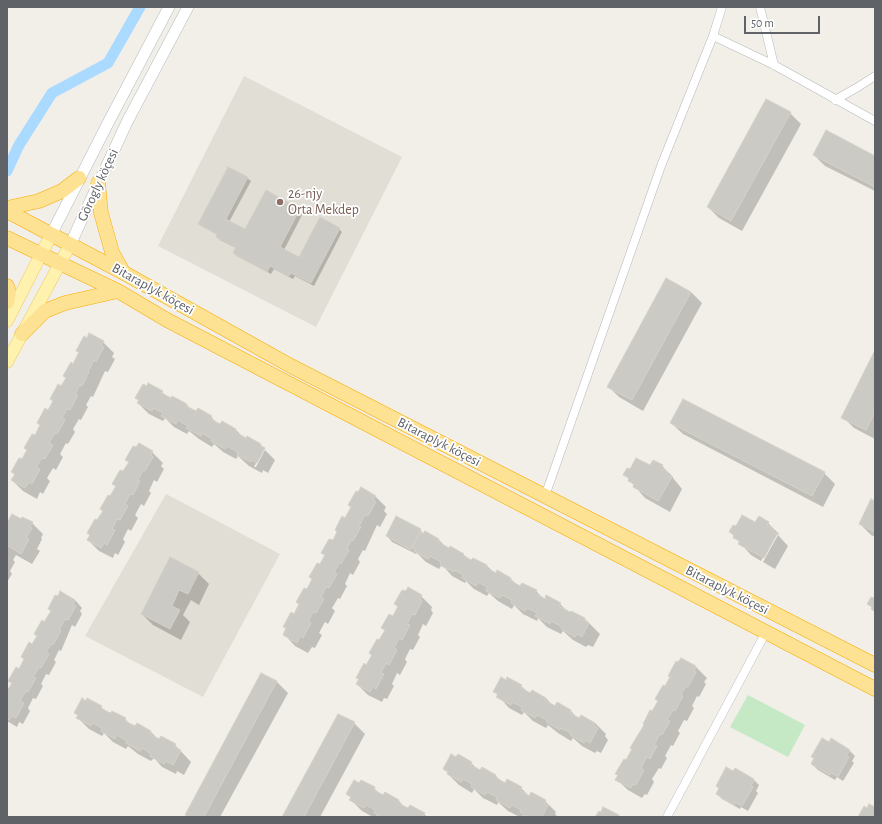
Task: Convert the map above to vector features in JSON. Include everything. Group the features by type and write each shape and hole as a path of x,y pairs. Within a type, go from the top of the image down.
{"highway":[{"path":"10,210 39,201 62,191 79,178"},
{"path":"98,183 101,213 112,252 124,273"},
{"name":"Bitaraplyk köçesi","path":"10,210 51,235 124,273 292,366 875,665"},
{"name":"Bitaraplyk köçesi","path":"7,238 118,291 174,323 875,689"},
{"path":"7,286 7,302"},
{"path":"22,334 45,311 65,302 118,291"}],"main road":[{"name":"Görogly köçesi","path":"51,235 79,178 169,7"},
{"name":"Görogly köçesi","path":"7,362 70,245 127,122 188,7"},
{"path":"7,321 51,235"}],"street":[{"path":"545,496 661,166 713,36 722,7"},
{"path":"760,7 774,65"},
{"path":"713,36 774,65 835,100 874,118"},
{"path":"835,100 875,76"},
{"path":"667,817 766,632"}],"shaded area":[{"name":"26-njy Orta Mekdep","path":"244,76 402,157 316,327 158,246"},
{"path":"166,494 280,554 203,697 85,636"}],"green space":[{"path":"748,695 805,725 788,757 730,727"}],"building":[{"path":"766,99 791,112 731,221 707,207"},
{"path":"826,130 875,156 875,187 813,155"},
{"path":"228,167 248,177 226,219 245,229 266,190 300,209 280,247 299,257 320,217 340,228 311,283 291,273 289,276 270,266 267,272 233,253 236,247 216,237 217,234 198,224"},
{"path":"666,278 691,292 632,400 607,387"},
{"path":"89,333 104,341 101,346 104,347 96,362 94,360 82,386 80,385 75,394 78,395 70,410 67,409 62,418 65,420 57,434 55,433 49,443 53,445 45,459 42,458 36,467 40,469 32,484 29,482 25,488 11,480 15,474 11,472 19,458 22,459 27,450 24,448 32,434 35,435 40,425 37,423 45,408 48,410 53,401 50,399 58,384 61,386 66,378 63,376 71,362 73,364 79,352 76,351 84,336 87,338"},
{"path":"875,350 875,412 866,430 841,418"},
{"path":"148,383 163,391 161,393 171,398 172,396 196,411 198,408 212,416 210,419 220,424 222,421 236,429 235,432 246,438 247,436 261,444 260,445 265,448 257,463 252,460 251,462 237,455 238,452 227,446 225,449 211,441 212,439 202,433 201,436 186,428 188,426 178,420 176,424 161,416 163,413 153,408 152,411 137,403 139,400 135,398 143,384 147,386"},
{"path":"683,399 825,472 812,496 670,423"},
{"path":"139,443 153,451 151,455 153,457 145,471 143,470 138,480 140,481 133,495 130,494 125,504 128,506 120,520 117,519 112,529 115,530 107,545 104,543 101,548 87,540 90,535 87,533 95,519 97,520 103,511 100,509 108,495 110,496 116,486 112,484 120,470 123,471 129,462 125,460 133,446 136,447"},
{"path":"636,458 650,465 653,460 663,465 661,468 669,473 667,475 672,477 658,501 633,487 634,484 628,481 629,478 623,475 627,468 630,469"},
{"path":"361,487 376,496 373,500 376,502 368,516 365,515 359,526 361,527 347,548 349,550 341,564 339,563 334,573 337,574 329,588 326,587 321,597 324,599 316,613 313,612 308,622 311,623 303,638 300,636 297,643 283,635 286,628 283,627 291,612 294,614 299,604 296,602 304,588 307,589 312,579 309,577 317,563 320,564 325,555 321,553 329,539 333,540 337,532 335,530 342,516 345,518 351,507 348,505 356,491 358,492"},
{"path":"871,499 875,501 875,532 859,524"},
{"path":"12,514 21,519 22,517 33,522 30,526 32,528 26,538 29,539 21,554 7,545 7,523"},
{"path":"742,515 755,522 759,516 769,522 767,525 774,529 773,531 777,534 764,558 738,544 740,541 733,538 734,535 729,532 733,525 736,526"},
{"path":"396,516 421,529 411,550 386,536"},
{"path":"425,531 439,539 438,542 449,548 450,546 471,560 473,558 487,565 486,568 496,573 497,570 511,578 510,580 520,586 522,583 537,590 535,593 545,599 546,595 561,603 559,606 585,618 584,620 589,623 582,637 577,634 575,637 551,621 550,624 535,616 537,613 527,608 525,611 511,603 512,600 502,595 500,598 486,591 487,587 478,582 476,586 462,578 463,575 455,570 454,572 440,565 441,562 430,556 428,559 414,551 415,549 412,547 420,532 423,534"},
{"path":"170,557 199,572 188,594 179,590 172,606 180,610 170,629 141,614"},
{"path":"408,587 422,595 420,599 422,601 415,615 412,614 407,624 410,625 402,640 399,638 394,648 397,650 389,665 386,663 381,673 384,674 376,689 373,687 370,692 356,684 359,679 356,678 364,663 366,665 372,655 369,653 377,639 379,640 385,630 381,628 389,614 393,616 398,606 394,604 402,590 406,591"},
{"path":"60,591 75,600 73,604 76,606 68,620 65,619 59,630 61,631 53,645 51,644 46,652 49,654 41,668 39,667 33,677 36,678 28,692 26,691 20,701 24,703 16,718 12,716 9,720 7,719 7,691 12,683 8,681 16,667 19,669 24,659 21,657 29,642 32,644 37,636 34,634 42,620 44,622 51,611 48,609 55,595 58,596"},
{"path":"875,596 875,612 871,609 872,607 867,604 871,597 874,598"},
{"path":"681,658 696,666 694,671 696,672 688,687 686,686 681,695 683,696 675,711 673,710 667,720 670,721 654,745 657,746 650,759 647,757 641,768 644,770 636,785 633,784 631,788 615,780 618,775 615,774 624,759 626,760 632,749 630,748 644,725 643,724 650,710 652,711 658,701 655,699 663,685 665,686 670,677 668,676 676,661 678,662"},
{"path":"261,673 277,681 204,817 189,817 185,815"},
{"path":"501,677 506,680 507,677 522,685 520,687 530,693 532,690 546,698 545,700 555,706 557,702 571,710 570,713 579,718 581,715 595,723 594,726 598,728 590,743 586,740 584,743 570,735 571,733 561,728 560,730 546,722 547,720 537,715 535,718 521,710 522,707 512,702 511,705 496,697 498,694 493,692"},
{"path":"82,698 86,701 87,698 102,706 101,708 110,713 112,711 126,718 125,721 135,726 137,723 151,731 150,734 159,739 161,736 176,744 174,747 181,750 173,765 166,761 164,764 150,756 151,754 142,748 140,751 126,743 127,741 117,735 115,739 101,731 102,728 93,723 91,726 76,718 78,715 74,713"},
{"path":"338,714 355,722 304,817 282,817"},
{"path":"822,738 829,742 831,738 850,750 846,756 849,757 838,777 831,773 830,775 811,764 814,758 811,757"},
{"path":"451,754 456,757 458,754 472,762 471,765 480,770 482,767 496,775 495,777 505,783 507,779 522,787 520,790 529,796 531,792 546,800 544,803 548,805 542,817 529,817 512,805 510,808 496,800 497,797 487,792 485,795 471,787 472,784 463,779 461,782 447,774 448,772 443,769"},
{"path":"726,767 733,771 735,768 754,779 751,786 753,787 742,806 735,802 734,805 716,794 719,788 716,786"},
{"path":"354,780 359,783 361,780 375,787 374,790 383,795 385,792 399,800 398,803 408,808 410,805 425,813 423,816 425,817 382,817 374,813 375,810 366,805 364,808 349,800 351,797 346,794"},
{"path":"869,804 875,807 875,817 858,817 864,806 867,808"},
{"path":"603,807 619,815 618,817 595,817 599,811 601,812"}],"waterway":[{"path":"7,171 19,145 52,93 108,63 140,7"}],"place":[{"name":"26-njy Orta Mekdep","path":"280,202"}]}
